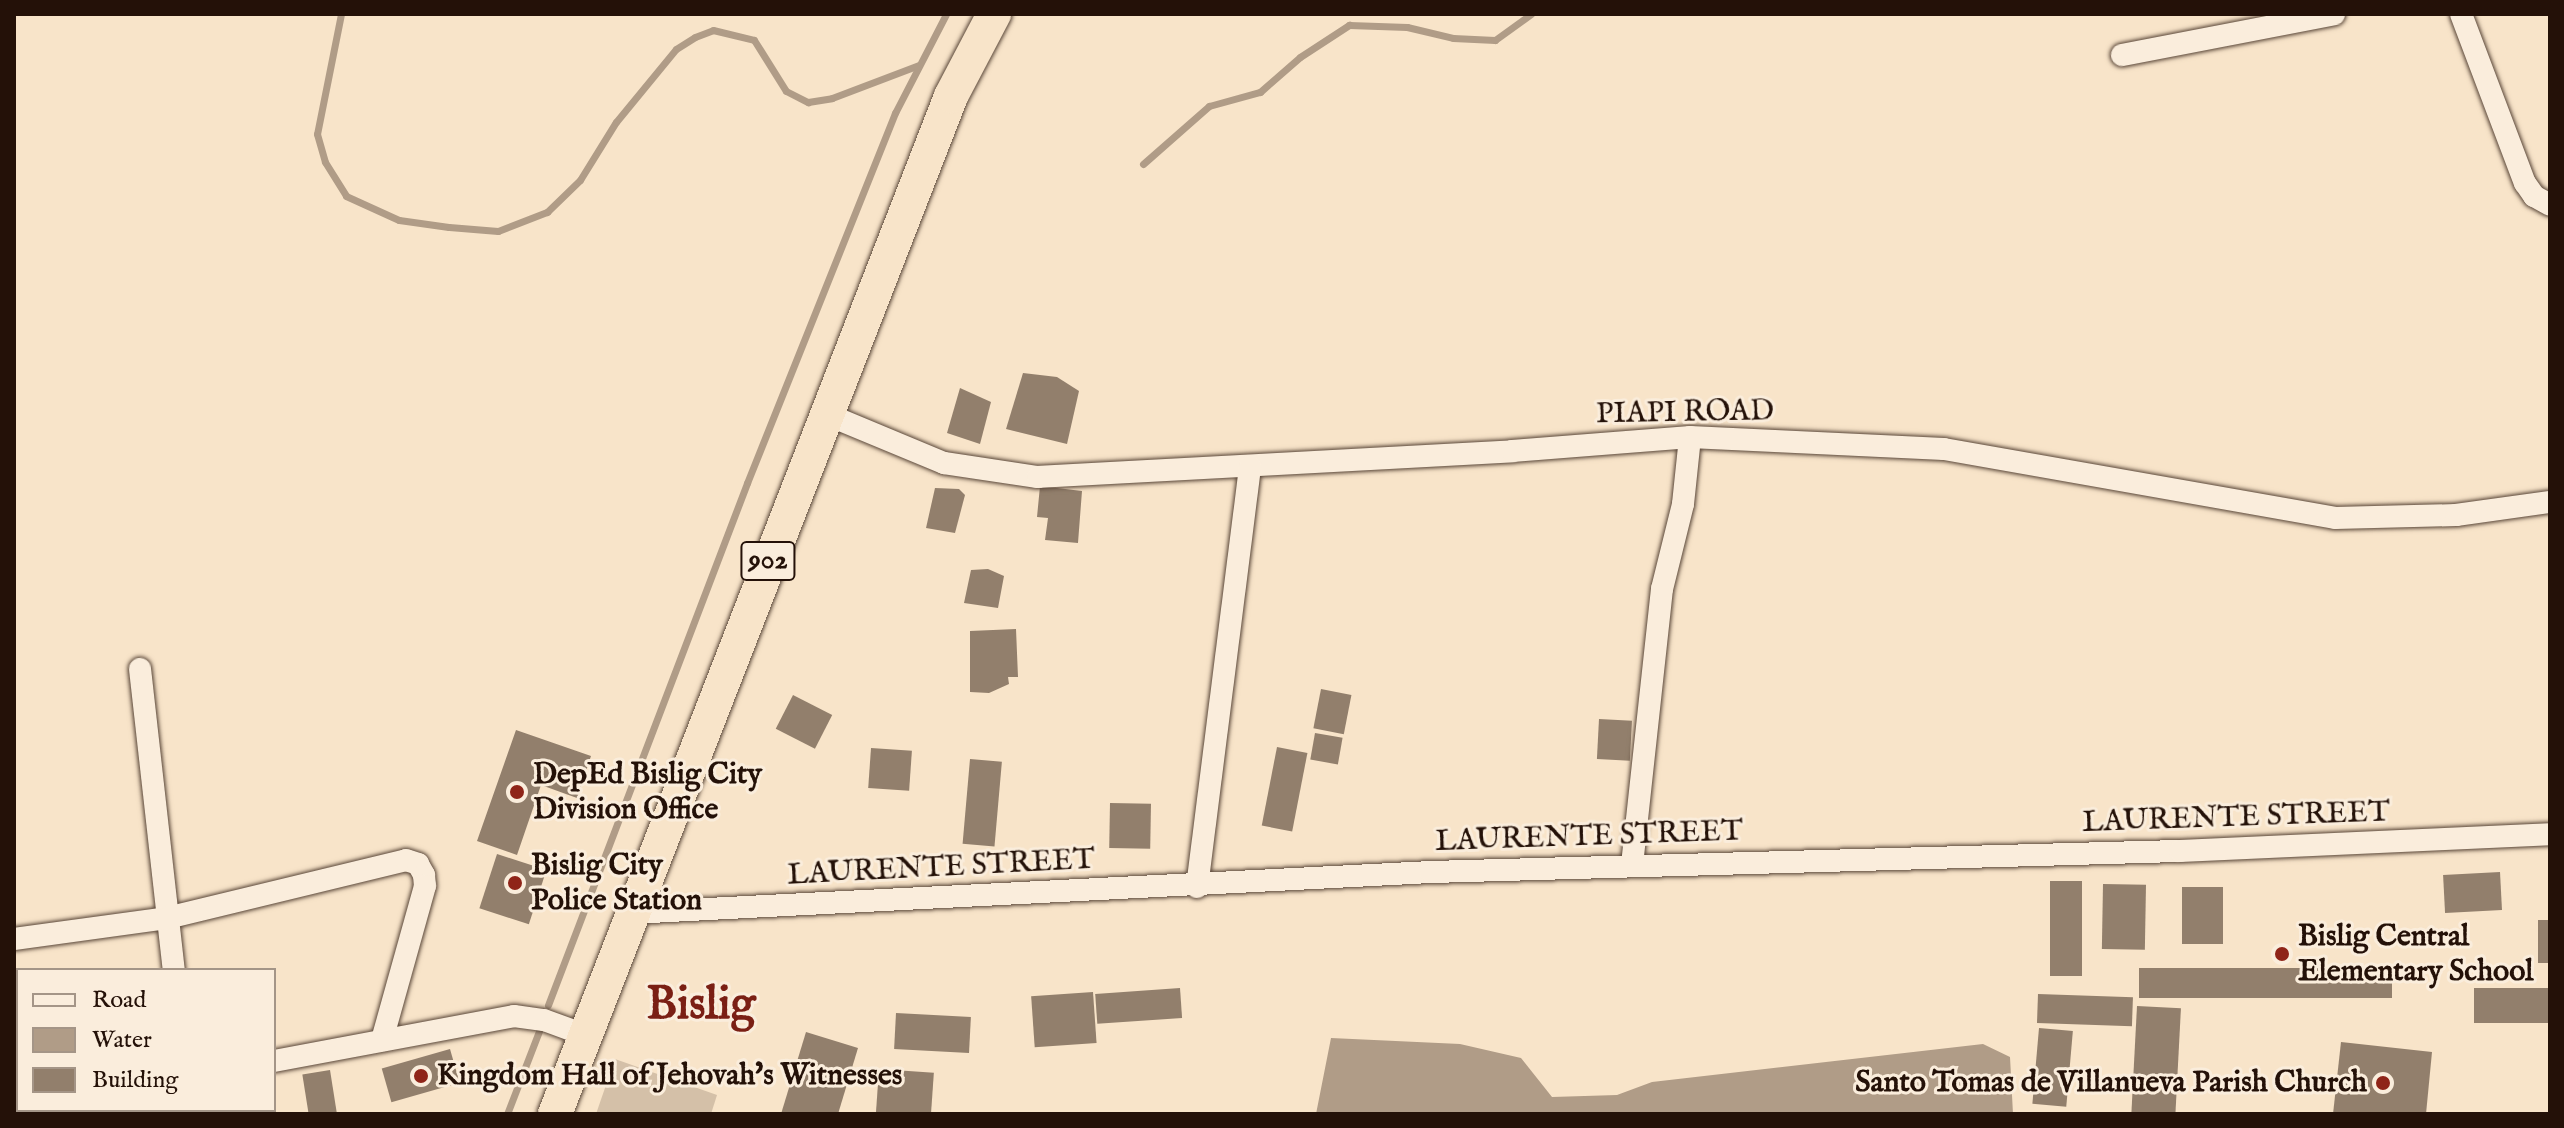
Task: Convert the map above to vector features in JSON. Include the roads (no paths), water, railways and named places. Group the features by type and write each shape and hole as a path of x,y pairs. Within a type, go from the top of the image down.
{"highway":[{"name":"902","path":"555,1114 630,913 951,96 994,14"}],"street":[{"path":"2122,55 2334,14"},
{"path":"2461,14 2525,183 2534,196 2550,205"},
{"name":"PIAPI ROAD","path":"826,414 944,463 1038,477 1690,437 1944,449 2335,518 2456,515 2550,502"},
{"path":"1632,865 1662,589 1683,504 1690,437"},
{"path":"1197,887 1250,466"},
{"path":"140,669 174,968"},
{"name":"LAURENTE STREET","path":"630,913 1632,865 2180,851 2550,834"},
{"path":"14,939 167,918 406,860 418,864 425,886 382,1040"},
{"path":"276,1061 514,1016 544,1020 585,1035"}],"water":[{"path":"1331,1038 1460,1044 1521,1058 1552,1097 1617,1095 1652,1082 1983,1044 2010,1057 2013,1114 1316,1114"}],"waterway":[{"path":"341,14 317,134 325,162 346,196 399,220 449,227 498,231 547,212 580,180 616,122 676,49 713,30 754,40 786,91 808,102 832,98 919,65"},
{"path":"548,1005 747,483 895,113 946,14"},
{"path":"1143,164 1209,106 1260,92 1300,57 1349,25 1407,27 1453,38 1495,40 1531,14"},
{"path":"507,1114 539,1031"}],"place":[{"name":"DepEd Bislig City Division Office","path":"517,792"},
{"name":"Bislig City Police Station","path":"515,883"},
{"name":"Bislig Central Elementary School","path":"2282,954"},
{"name":"Kingdom Hall of Jehovah's Witnesses","path":"421,1076"},
{"name":"Santo Tomas de Villanueva Parish Church","path":"2383,1083"}],"district":[{"name":"Bislig","path":"701,1006"}]}
